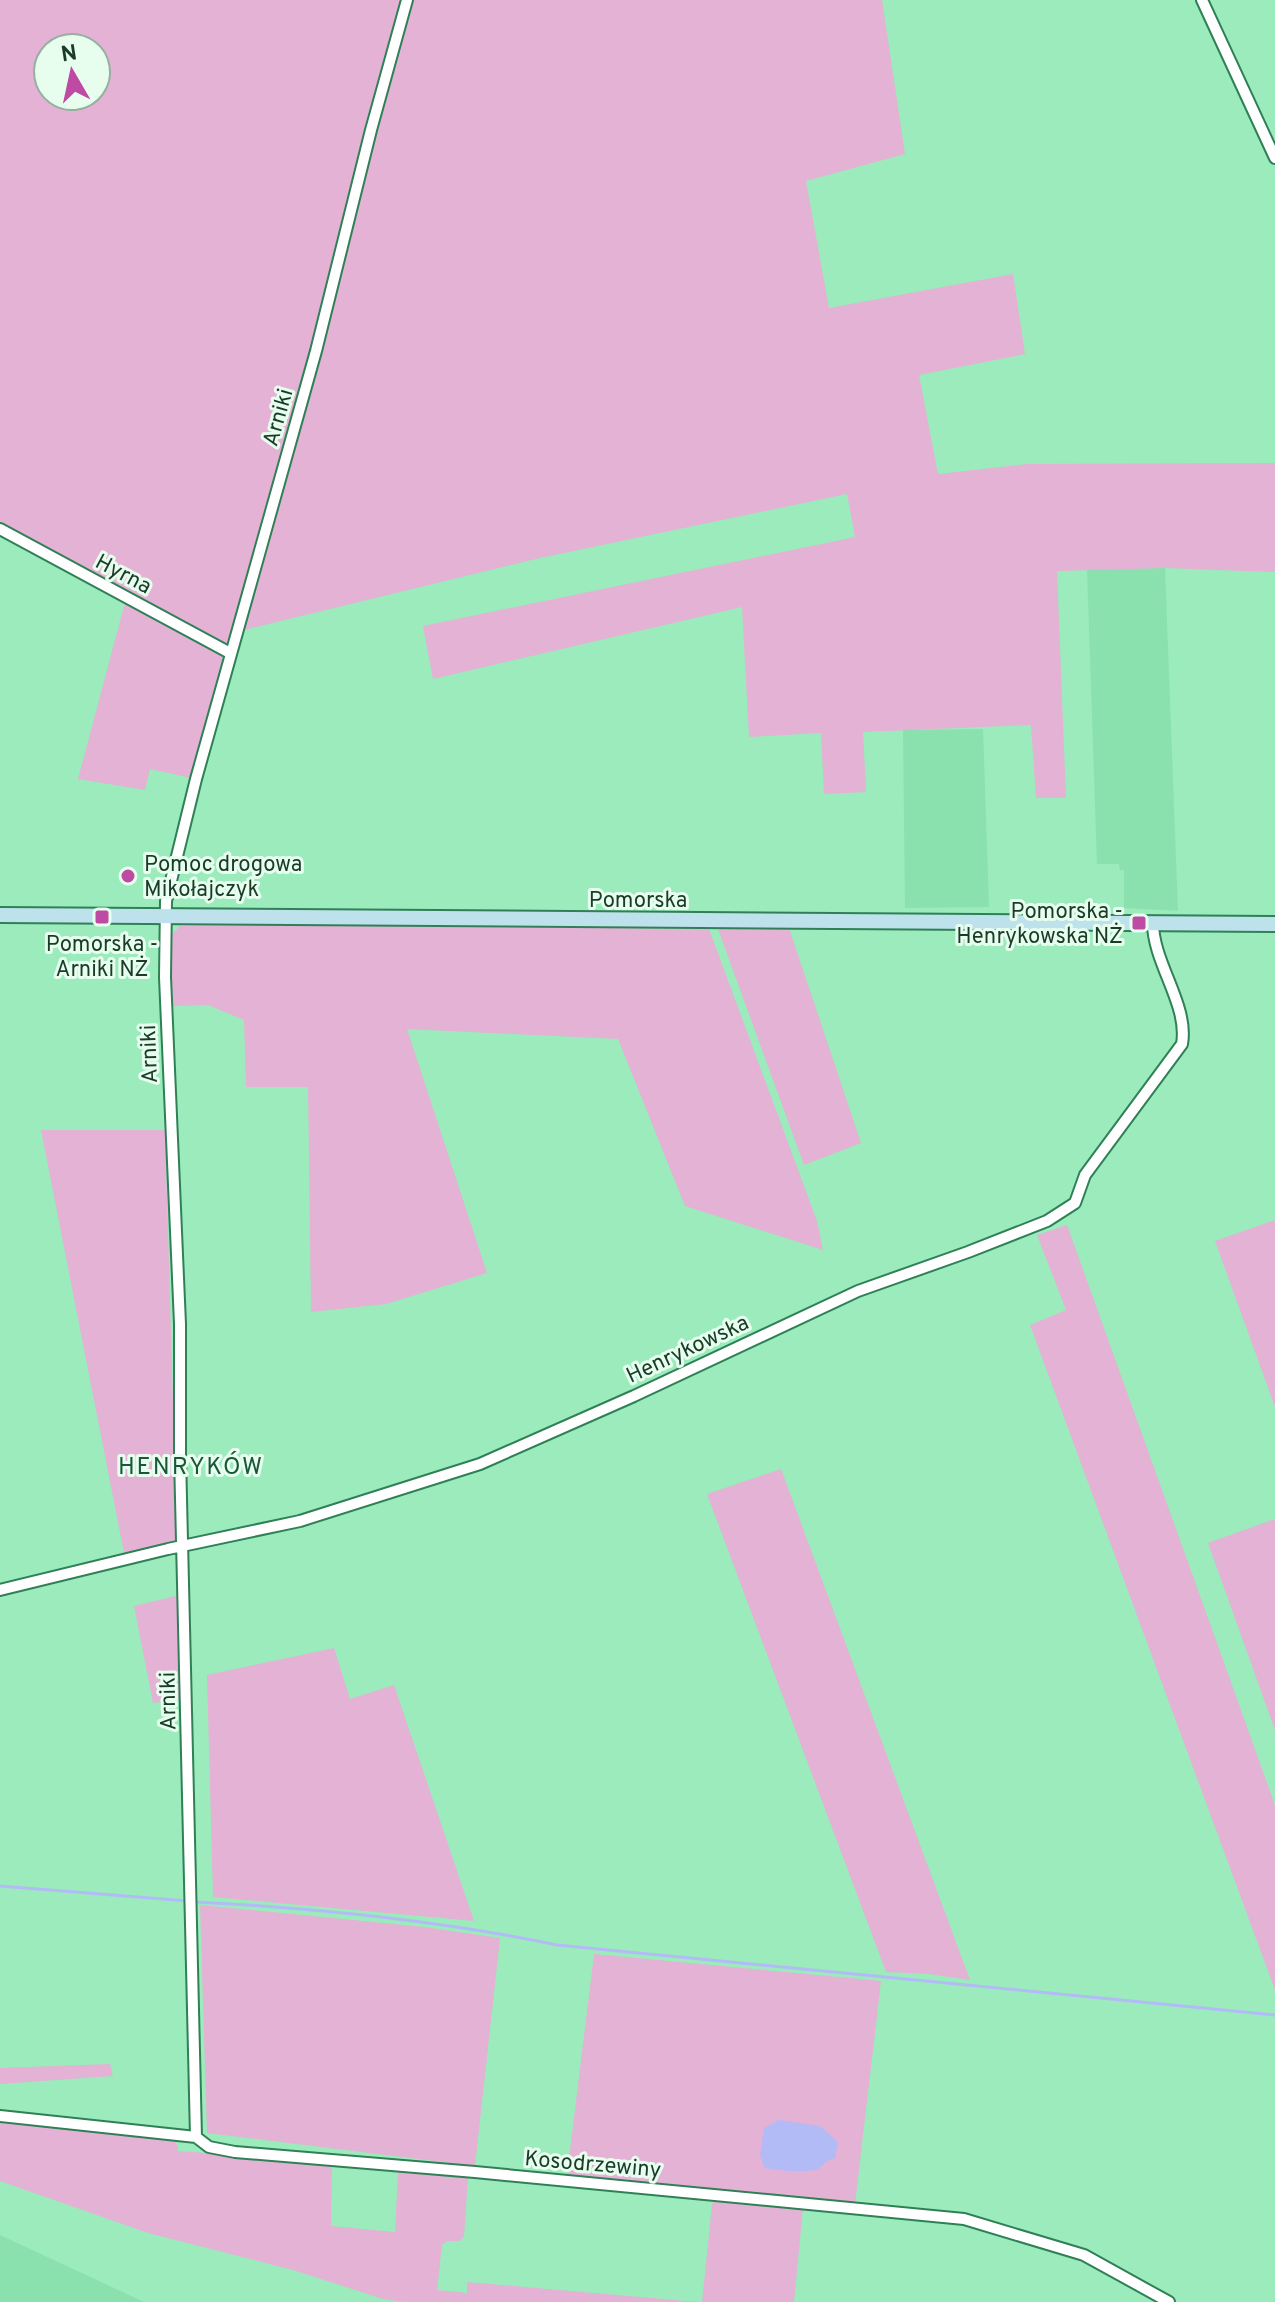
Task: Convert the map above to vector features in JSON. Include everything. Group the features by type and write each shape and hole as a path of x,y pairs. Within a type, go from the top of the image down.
{"street":[{"name":"Arniki","path":"196,2137 180,1472 180,1324 165,977 167,897 230,653 316,351 367,144 407,0"},
{"path":"1202,0 1275,158"},
{"name":"Hyrna","path":"0,529 230,653"},
{"name":"Pomorska","path":"0,915 1275,924"},
{"name":"Henrykowska","path":"0,1590 300,1521 480,1464 858,1291 1047,1221 1071,1207 1078,1197 1085,1175 1182,1044 1181,1019 1154,940 1153,923"},
{"name":"Kosodrzewiny","path":"0,2116 196,2137 209,2147 235,2152 964,2219 1084,2255 1169,2302"}],"shaded area":[{"path":"0,0 882,0 905,154 806,181 829,308 1013,274 1025,354 919,375 938,474 1027,464 1275,463 1275,572 1165,568 1057,571 1066,798 1036,798 1031,725 863,732 866,792 824,794 821,733 749,737 742,607 433,679 423,626 855,537 847,494 540,558 244,630 257,586 250,587 196,779 150,769 145,790 78,779 124,606 129,598 0,522"},
{"path":"1165,568 1178,911 1124,908 1124,870 1120,870 1119,864 1097,864 1087,569"},
{"path":"983,729 989,907 905,908 903,730"},
{"path":"180,926 709,929 817,1221 823,1250 685,1206 618,1039 407,1029 487,1273 386,1304 311,1312 308,1087 246,1087 244,1020 208,1005 172,1006 172,934"},
{"path":"789,928 861,1143 804,1165 718,929"},
{"path":"41,1130 165,1130 177,1538 171,1543 124,1553"},
{"path":"1275,1220 1275,1407 1215,1241"},
{"path":"1067,1225 1275,1805 1275,1990 1030,1325 1066,1310 1037,1235"},
{"path":"781,1469 970,1980 886,1972 707,1494"},
{"path":"1275,1519 1275,1730 1208,1543"},
{"path":"180,1595 184,1699 153,1703 134,1606"},
{"path":"334,1648 350,1699 394,1685 474,1921 213,1897 207,1675"},
{"path":"200,1905 424,1927 500,1938 475,2166 207,2133"},
{"path":"594,1954 881,1981 855,2204 567,2175"},
{"path":"110,2064 113,2076 0,2084 0,2068"},
{"path":"0,2116 168,2134 178,2146 178,2151 332,2162 331,2226 395,2232 398,2171 468,2178 464,2236 460,2241 447,2241 442,2245 437,2290 467,2293 467,2282 698,2302 404,2302 383,2299 293,2270 148,2233 0,2181"},
{"path":"717,2199 803,2208 794,2302 702,2302 712,2204"},
{"path":"0,2235 144,2302 0,2302"}],"water":[{"path":"779,2120 820,2126 838,2142 835,2158 814,2170 764,2167 760,2155 764,2128"}],"waterway":[{"path":"0,1886 188,1901"},
{"path":"195,1902 377,1916 557,1945 1275,2015"}],"place":[{"name":"Pomoc drogowa Mikołajczyk","path":"128,876"},
{"name":"Pomorska - Arniki NŻ","path":"102,917"},
{"name":"Pomorska - Henrykowska NŻ","path":"1139,923"}],"district":[{"name":"HENRYKÓW","path":"191,1466"}]}
